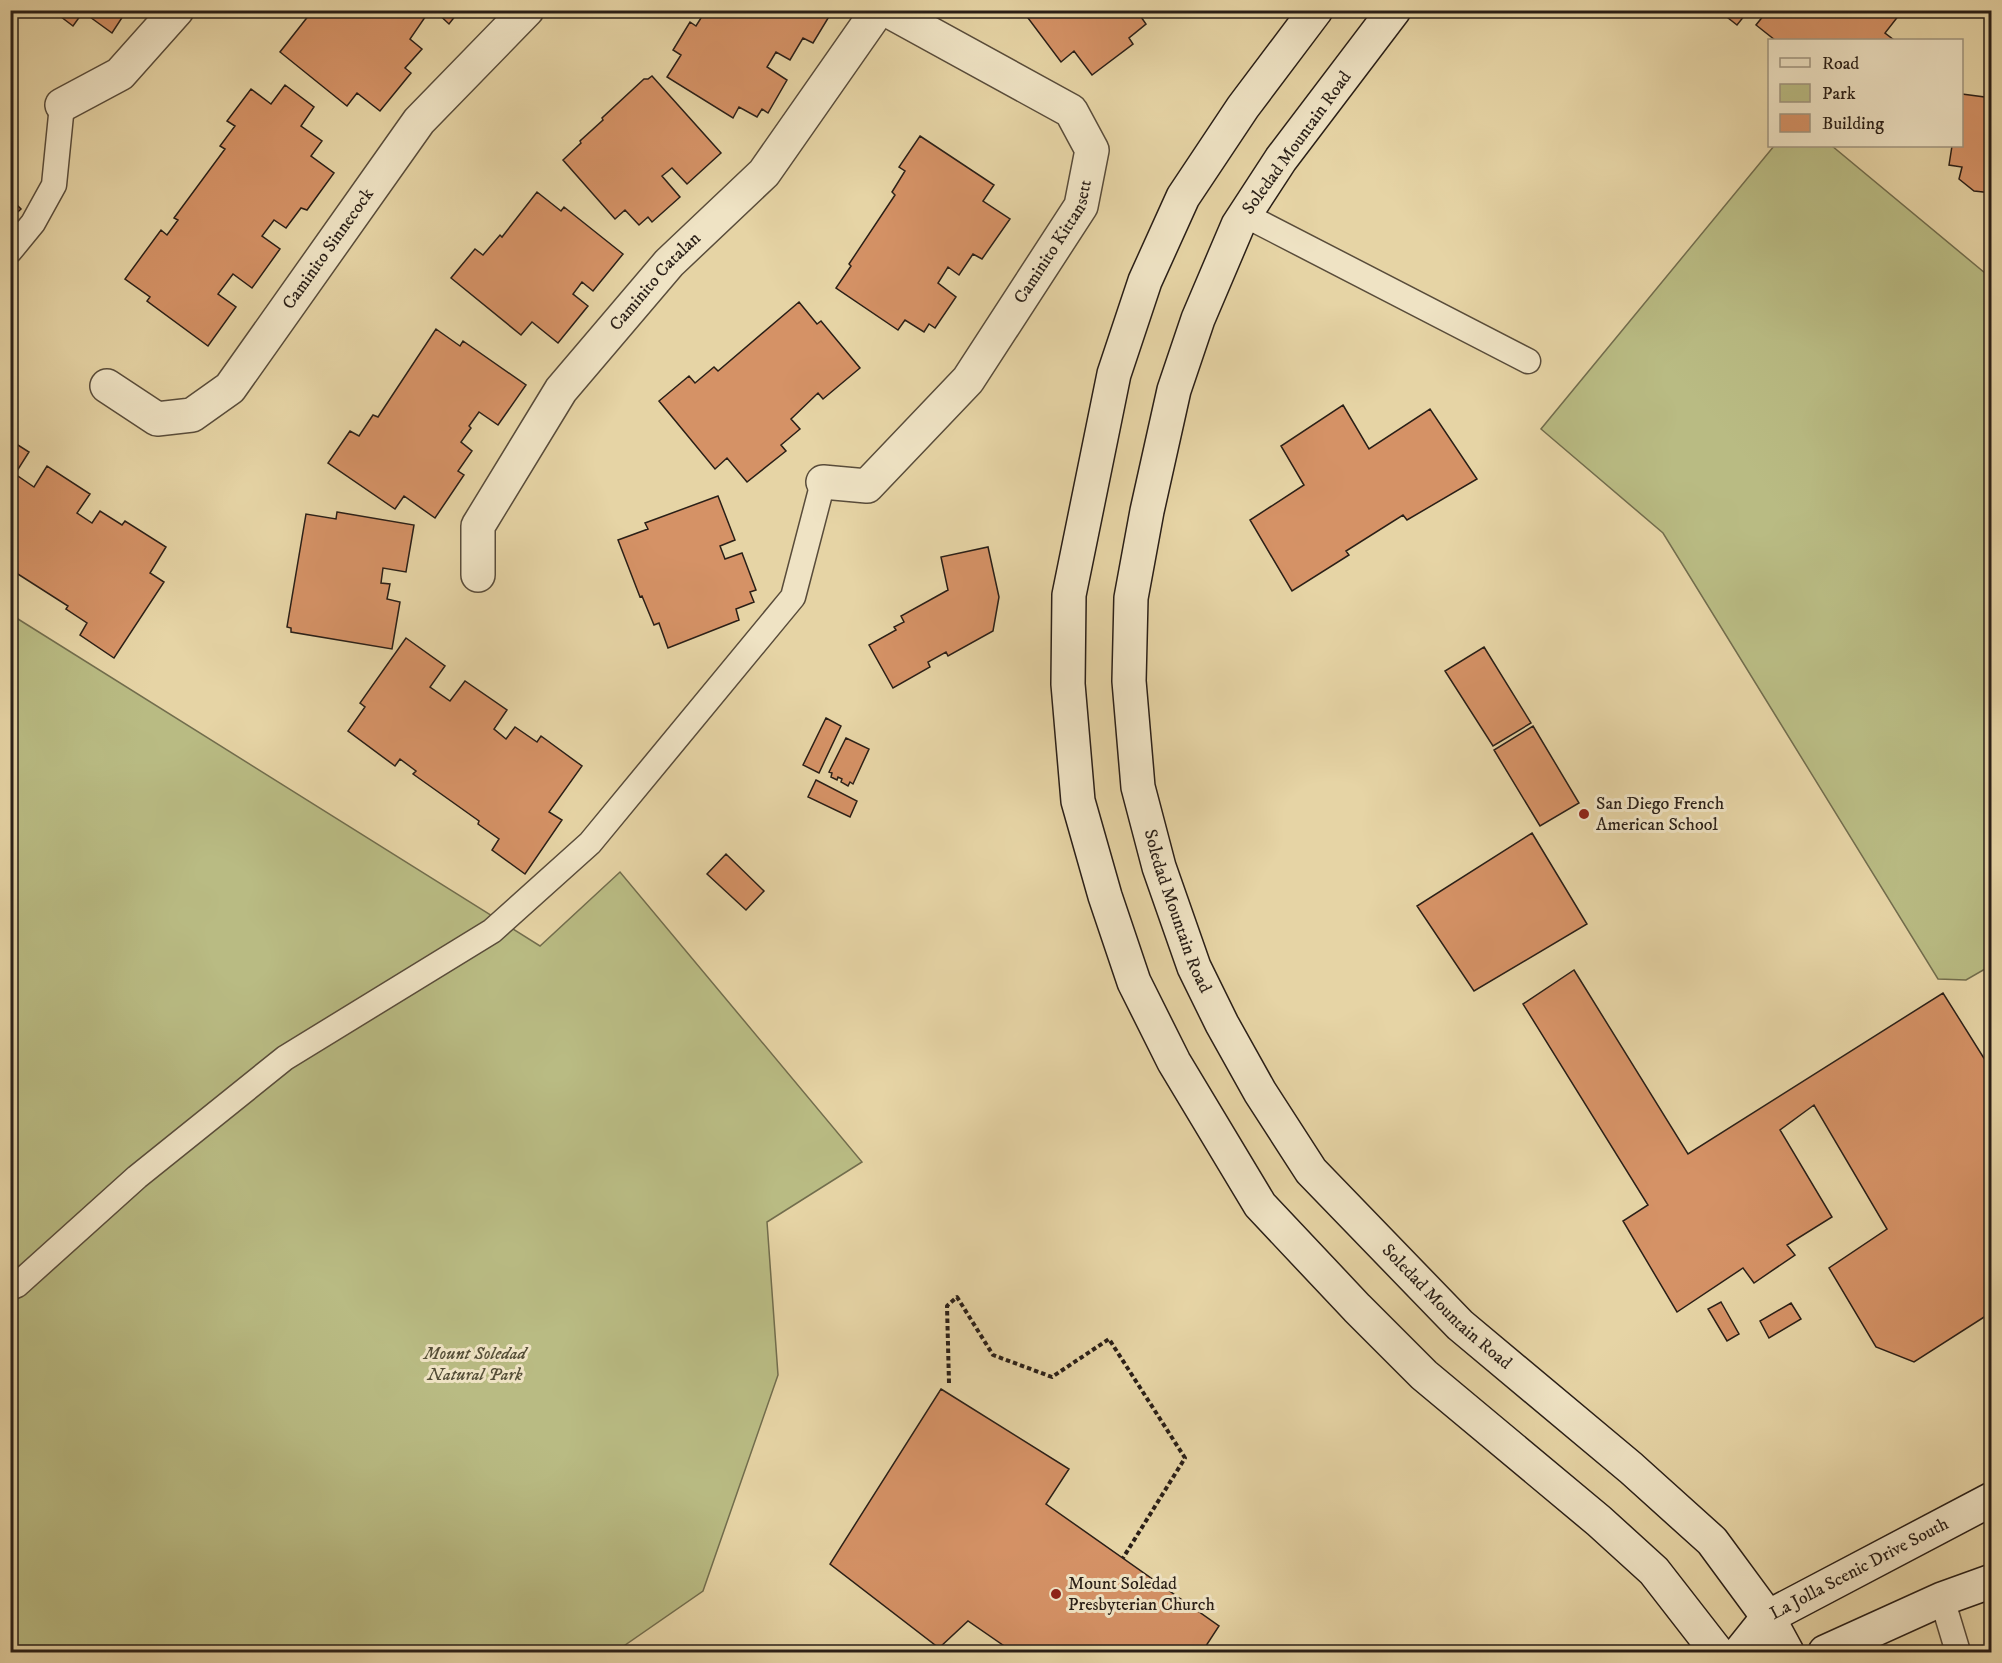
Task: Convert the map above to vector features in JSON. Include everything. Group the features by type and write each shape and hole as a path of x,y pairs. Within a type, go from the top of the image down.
{"main road":[{"path":"63,105 120,74 177,10"},
{"name":"Caminito Sinnecock","path":"107,386 157,419 192,415 230,388 419,121 527,10"},
{"name":"Caminito Catalan","path":"478,574 478,526 561,390 669,263 764,173 878,10"},
{"name":"Caminito Kittansett","path":"823,482 867,486 968,380 1082,206 1092,150 1071,111 886,10"},
{"path":"1316,10 1244,107 1184,197 1145,281 1114,374 1068,595 1068,684 1078,801 1105,896 1134,982 1174,1062 1260,1205 1424,1375 1599,1521 1654,1570 1717,1653"},
{"name":"Soledad Mountain Road","path":"1394,10 1281,159 1238,225 1198,318 1174,390 1147,511 1131,598 1129,681 1138,787 1159,867 1194,967 1222,1024 1255,1082 1311,1171 1460,1325 1631,1468 1712,1541 1768,1617 1787,1653"},
{"name":"La Jolla Scenic Drive South","path":"1740,1653 1768,1617 1992,1499"},
{"path":"1825,1653 1942,1599 1992,1581"}],"lane":[{"path":"10,251 33,223 54,185 63,105"},
{"path":"1245,215 1528,361"},
{"path":"10,1288 17,1285 136,1177 285,1058 492,930 590,843 794,597 823,482"},
{"path":"1942,1599 1958,1653"}],"path":[{"path":"949,1383 947,1305 957,1297 993,1355 1052,1377 1108,1339 1185,1458 1123,1558"}],"green space":[{"path":"1773,147 1833,147 1991,278 1992,965 1966,980 1938,979 1663,533 1541,429"},
{"name":"Mount Soledad Natural Park","path":"10,614 540,946 620,872 862,1162 767,1222 778,1375 703,1591 615,1652 11,1652"}],"building":[{"path":"52,10 127,10 112,33 83,12 73,26"},
{"path":"313,10 430,10 410,39 422,49 405,68 411,73 380,111 357,93 347,106 280,52"},
{"path":"434,10 460,10 449,24"},
{"path":"706,10 833,10 813,43 803,38 790,60 776,52 767,67 787,80 768,113 762,109 757,117 739,107 733,118 667,77 681,55 673,50 690,22 696,26"},
{"path":"1022,10 1143,10 1139,14 1146,24 1129,38 1133,44 1092,75 1074,51 1061,62"},
{"path":"1718,10 1749,10 1737,25"},
{"path":"1768,10 1903,10 1885,33 1893,39 1774,39 1756,25"},
{"path":"652,76 721,153 687,184 672,168 662,176 680,197 652,222 648,217 639,225 625,210 615,219 563,160 603,120 602,118 644,79"},
{"path":"285,85 314,107 301,126 322,141 311,156 334,173 307,210 301,208 286,228 274,220 262,236 280,249 252,288 233,274 218,294 236,307 208,346 147,301 150,297 125,279 161,230 167,235 178,220 174,218 225,149 220,146 235,126 227,121 251,89 271,104"},
{"path":"1963,94 1992,98 1992,193 1974,191 1959,179 1962,167 1949,165 1952,147 1963,147"},
{"path":"920,136 994,185 983,201 1010,219 982,259 973,254 959,275 948,267 938,283 956,297 935,328 929,324 924,332 905,320 898,330 836,288 851,266 849,264 895,195 892,192 905,171 899,167"},
{"path":"537,192 561,211 564,207 623,254 593,291 582,282 573,294 588,306 558,343 532,322 521,335 451,278 475,249 483,255 500,235 502,237"},
{"path":"10,198 21,209 10,219"},
{"path":"799,302 817,324 821,321 860,368 823,399 818,393 791,419 800,429 781,445 786,451 747,482 727,458 715,469 659,401 689,376 695,383 714,367 718,371"},
{"path":"436,329 460,346 463,341 526,385 498,425 479,412 469,426 471,428 461,442 472,451 458,471 464,475 435,518 404,496 395,509 328,463 350,431 359,436 373,415 378,417"},
{"path":"1343,405 1369,449 1430,409 1477,479 1407,520 1403,515 1346,551 1349,555 1292,591 1250,520 1304,485 1281,446"},
{"path":"10,440 29,452 15,474 34,487 47,466 90,494 77,513 92,523 100,511 122,525 125,521 166,547 150,573 164,582 114,658 80,635 87,623 66,609 68,606 10,569"},
{"path":"718,496 735,540 720,546 725,559 742,553 756,590 750,592 754,602 736,609 739,620 668,648 659,623 654,625 642,596 640,597 618,540 648,529 645,523"},
{"path":"337,512 414,525 406,572 383,568 381,583 390,584 387,599 400,602 392,649 291,632 291,628 287,627 306,514 336,519"},
{"path":"988,547 999,597 993,631 948,656 946,652 928,662 930,667 893,688 869,645 896,630 894,627 904,622 901,616 948,590 941,557"},
{"path":"406,638 445,666 430,687 450,701 465,681 507,710 494,729 506,739 515,727 537,742 541,736 582,766 549,812 562,820 525,874 492,850 499,839 478,824 479,821 413,774 416,771 400,759 395,766 348,731 365,707 360,703"},
{"path":"1484,647 1531,723 1493,746 1445,671"},
{"path":"826,718 841,726 819,773 803,765"},
{"path":"1533,726 1579,803 1540,826 1494,750"},
{"path":"846,738 869,749 853,784 850,782 848,786 841,782 842,779 838,777 837,780 831,777 832,773 829,772"},
{"path":"816,780 857,801 850,817 808,797"},
{"path":"1532,833 1587,924 1474,991 1417,906"},
{"path":"726,854 764,891 746,910 707,874"},
{"path":"1574,970 1688,1154 1943,993 1992,1071 1992,1312 1914,1362 1876,1347 1829,1268 1887,1229 1814,1105 1780,1130 1832,1217 1787,1245 1795,1255 1754,1283 1743,1268 1677,1312 1623,1221 1648,1205 1523,1004"},
{"path":"1721,1302 1739,1334 1727,1341 1708,1309"},
{"path":"1791,1303 1801,1319 1769,1338 1760,1321"},
{"path":"941,1389 1069,1469 1046,1504 1219,1626 1202,1652 1013,1652 968,1621 939,1648 830,1564"}],"place":[{"name":"San Diego French American School","path":"1584,814"},
{"name":"Mount Soledad Presbyterian Church","path":"1056,1594"}]}
